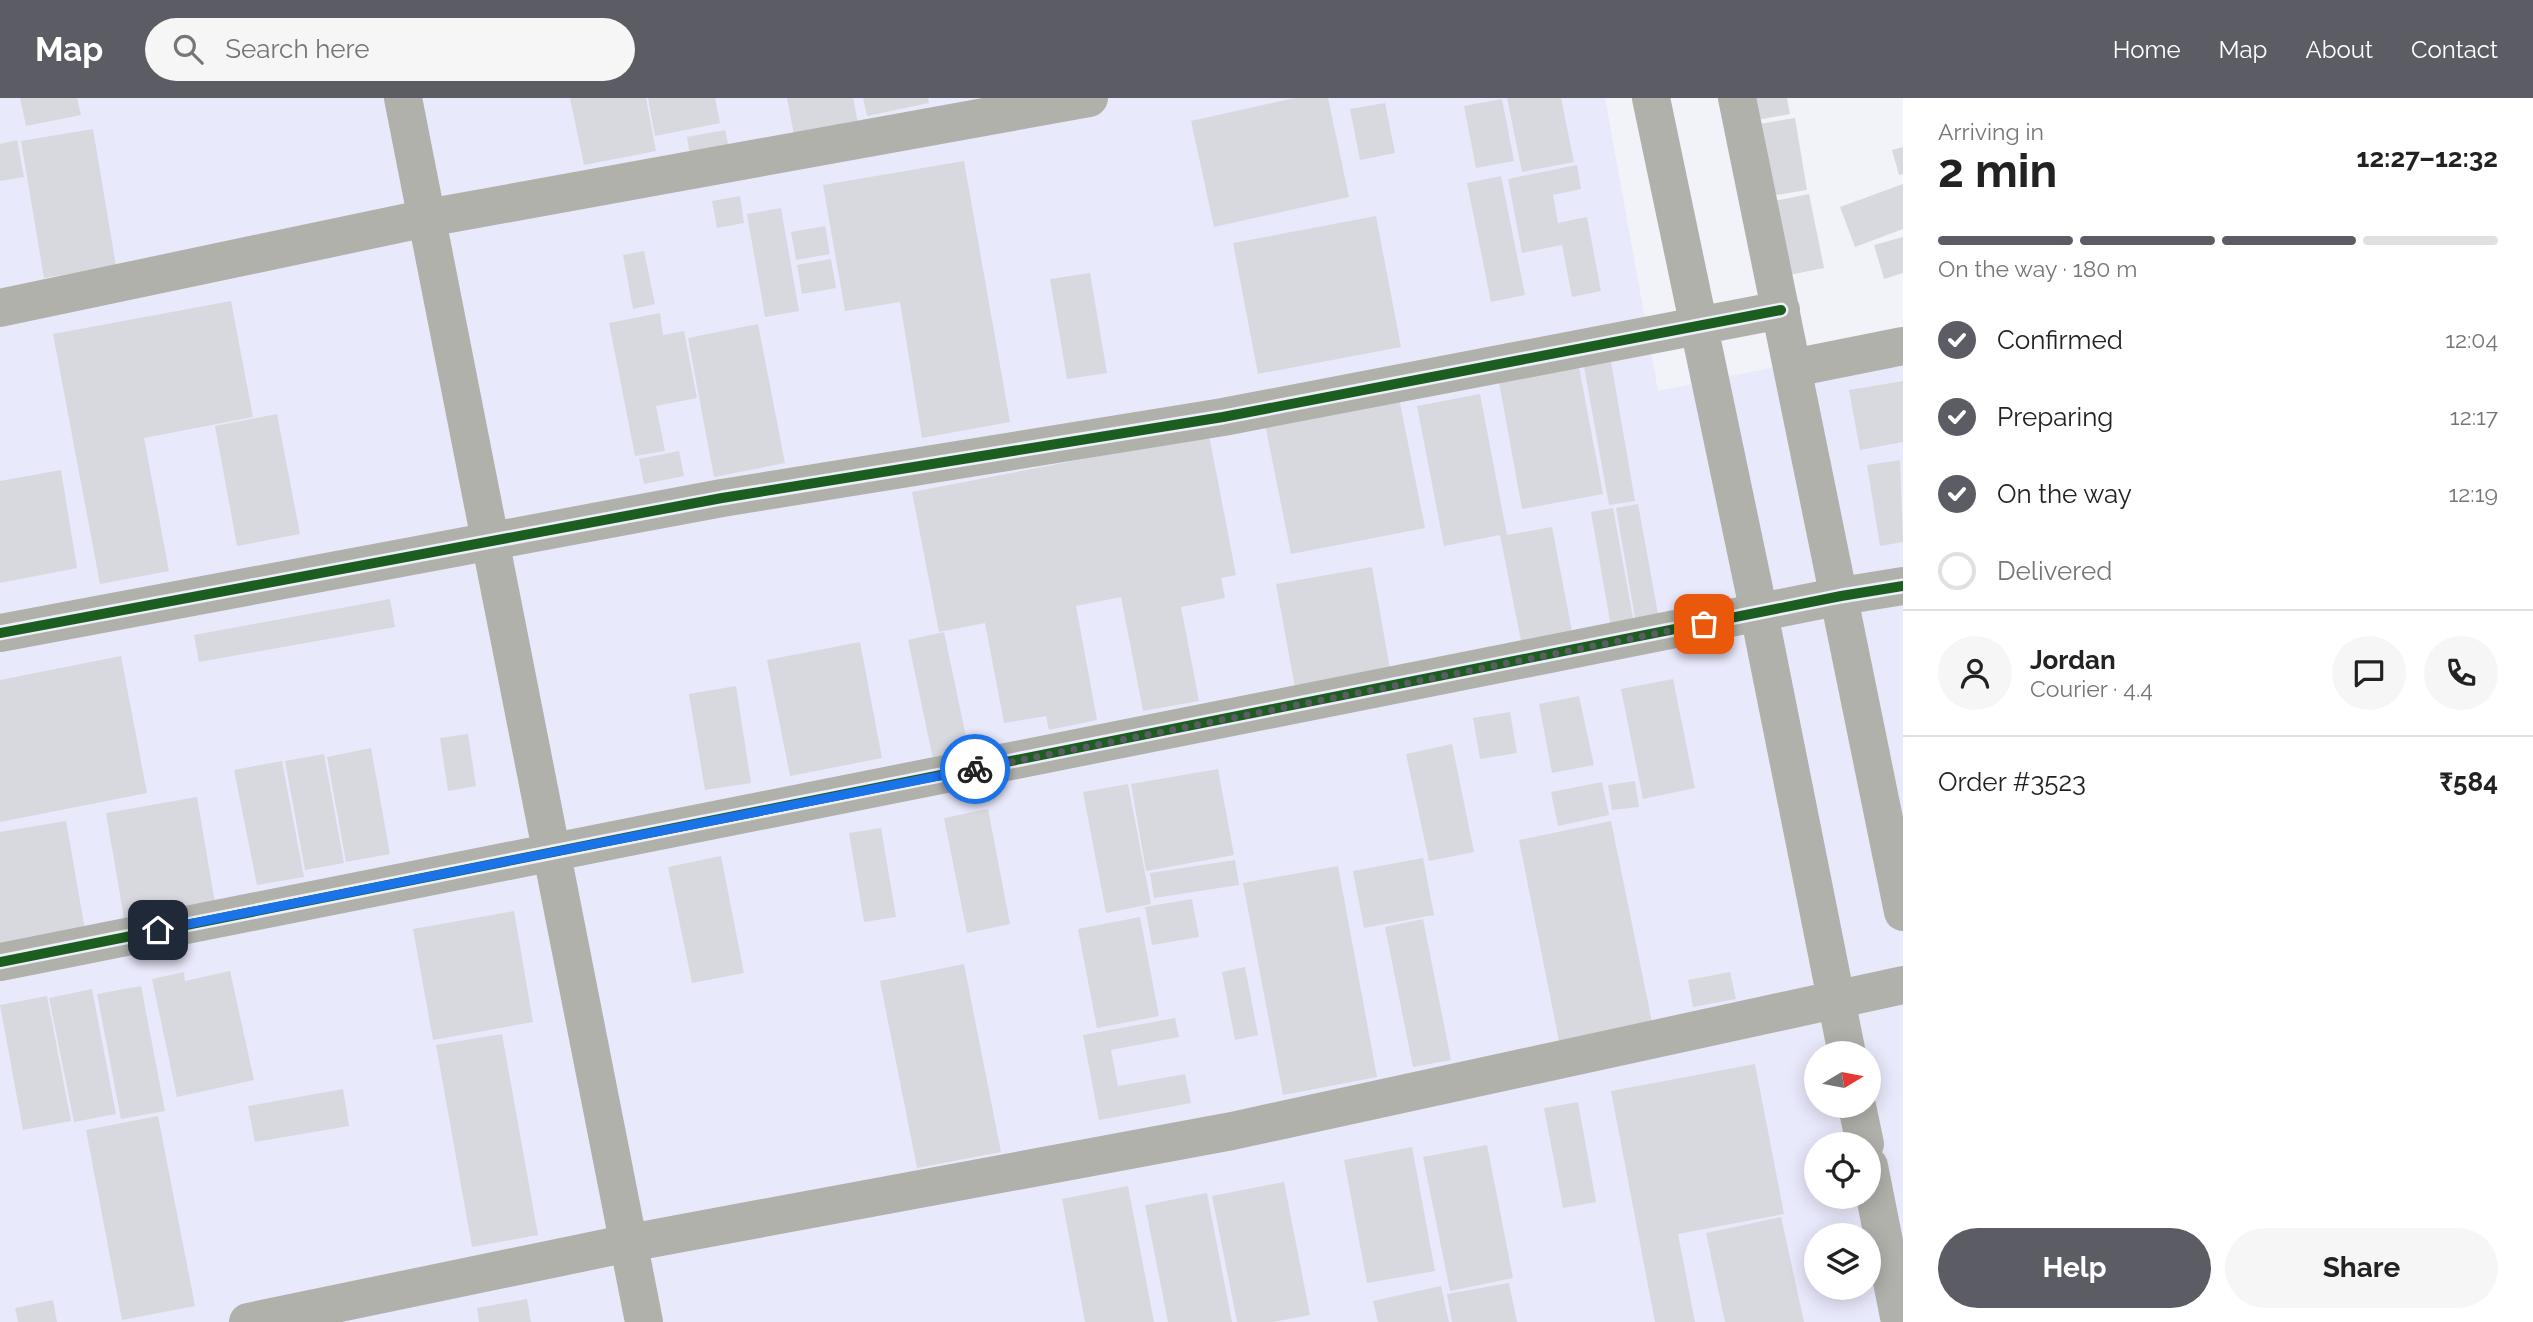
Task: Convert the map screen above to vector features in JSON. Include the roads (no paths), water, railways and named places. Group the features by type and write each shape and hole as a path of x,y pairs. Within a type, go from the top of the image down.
{"street":[{"path":"403,98 644,1322"},
{"path":"0,308 427,218 1089,98"},
{"path":"1651,98 1759,613 1844,1041"},
{"path":"1737,98 1841,596 1903,912"},
{"path":"0,633 722,498 1223,417 1699,328 1781,310"},
{"path":"1793,368 1903,346"},
{"path":"0,962 1841,596 1903,586"},
{"path":"248,1322 629,1243 1231,1131 1903,985"},
{"path":"1878,1209 1900,1322"}]}
